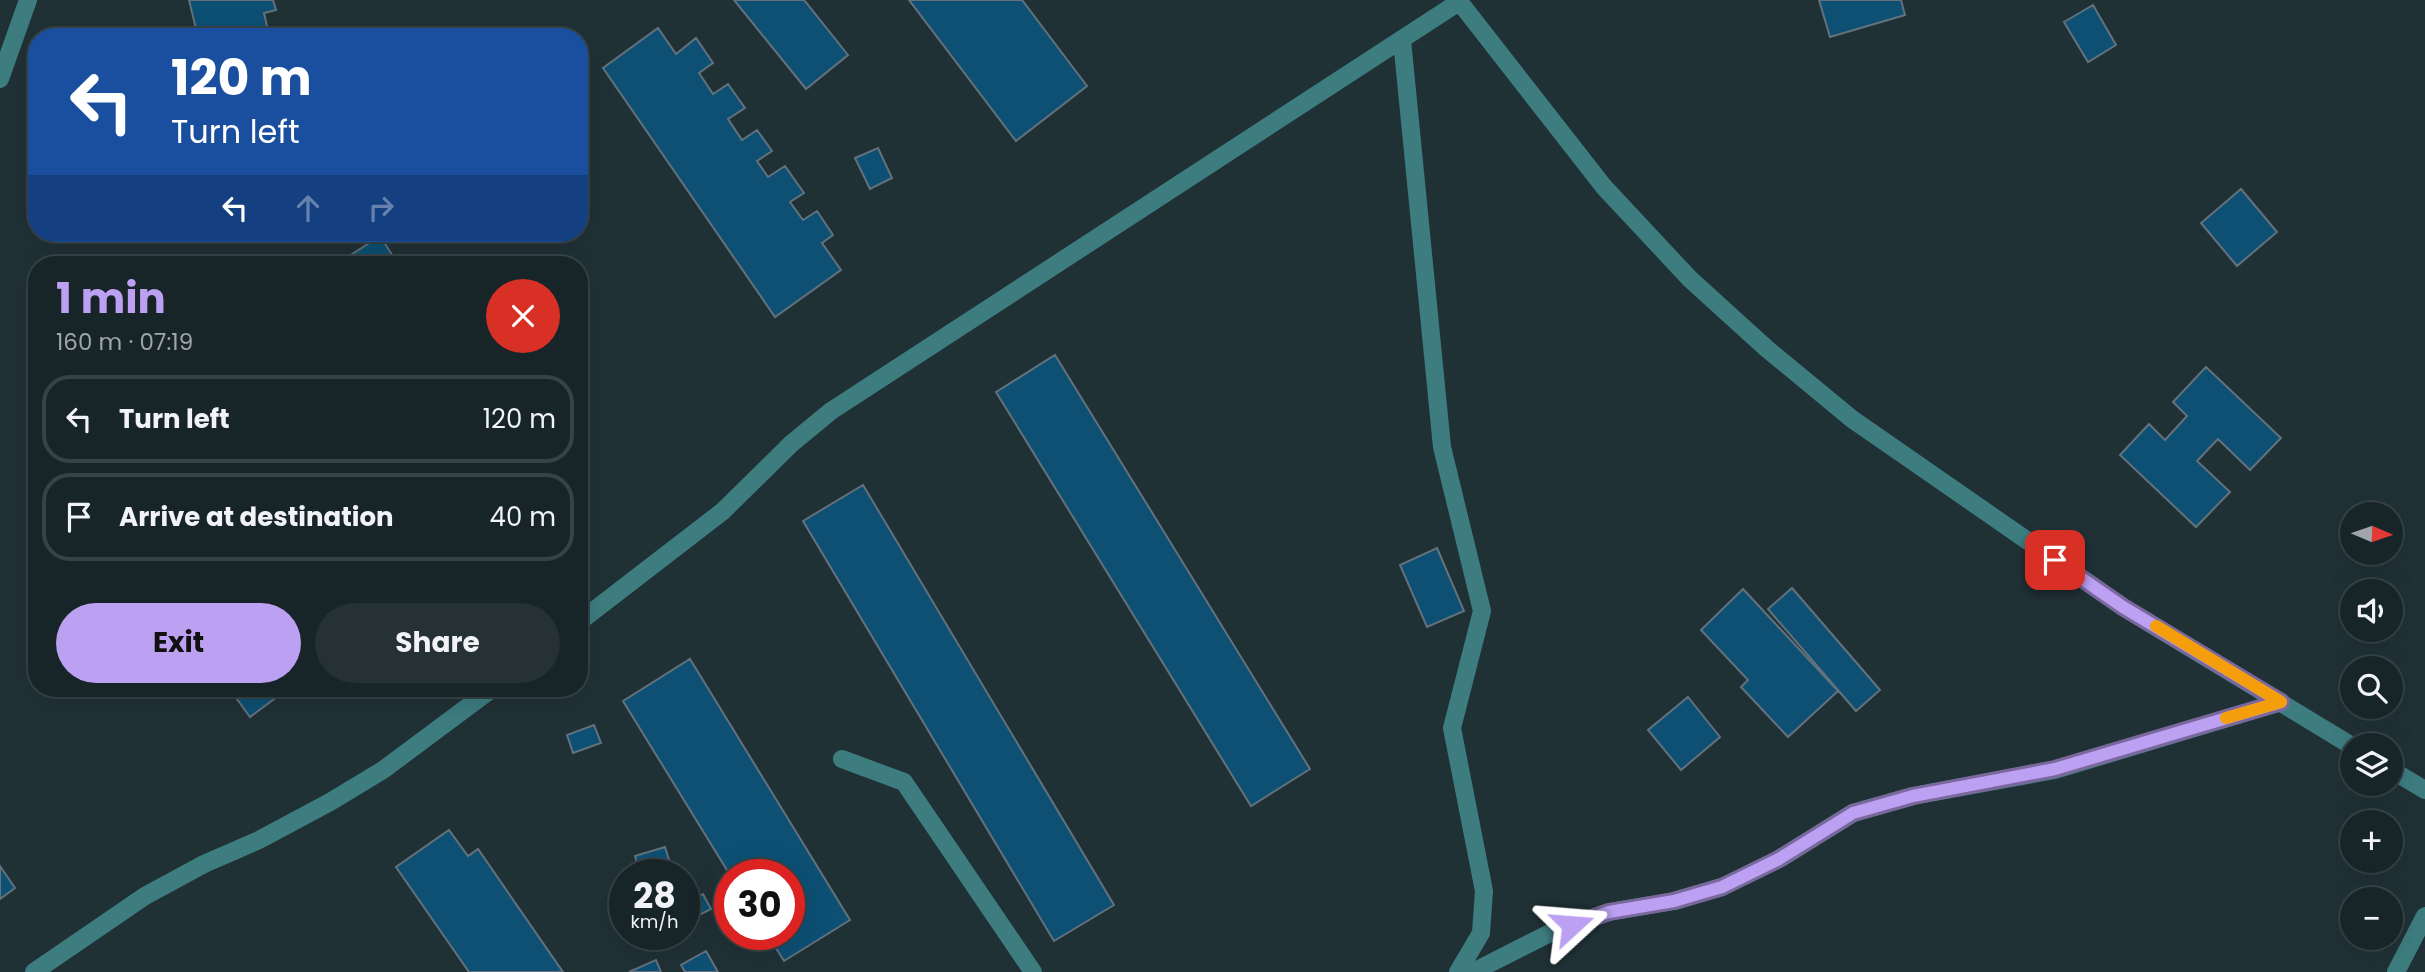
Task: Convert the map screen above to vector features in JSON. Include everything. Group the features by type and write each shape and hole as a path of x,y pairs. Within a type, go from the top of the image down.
{"street":[{"path":"0,79 28,0"},
{"path":"588,615 723,512 792,444 831,411 1459,1 1604,187 1690,279 1766,348 1852,419 2123,607 2340,739"},
{"path":"1402,40 1442,447 1482,611 1452,728 1484,891 1481,933 1458,972"},
{"path":"34,972 145,895 295,821 383,769 481,697"},
{"path":"1473,972 1554,931 1598,916 1674,901 1722,887 1779,859 1853,813 1913,796 2055,769 2281,702"},
{"path":"842,759 904,782 1033,972"},
{"path":"2403,777 2425,790"},
{"path":"2396,972 2425,916"}],"building":[{"path":"189,0 273,0 276,10 264,13 267,28 196,28"},
{"path":"734,0 804,0 848,55 806,89"},
{"path":"909,0 1022,0 1087,86 1016,141"},
{"path":"1819,0 1901,0 1905,15 1830,37"},
{"path":"2093,5 2116,45 2088,62 2064,22"},
{"path":"658,28 676,54 696,38 713,63 699,73 713,94 728,84 745,108 728,119 742,140 757,130 772,151 757,161 768,177 785,166 804,193 790,202 803,220 817,211 833,235 822,243 841,270 775,317 603,68"},
{"path":"878,148 892,178 870,189 855,158"},
{"path":"2241,189 2277,232 2237,266 2201,223"},
{"path":"371,242 384,242 393,256 349,256"},
{"path":"1055,355 1310,769 1251,806 996,392"},
{"path":"2206,367 2281,438 2250,470 2218,439 2197,461 2230,492 2196,527 2120,455 2149,424 2165,440 2187,416 2173,402"},
{"path":"863,485 1114,905 1054,941 803,521"},
{"path":"1437,548 1464,611 1427,627 1400,565"},
{"path":"1792,588 1880,690 1856,711 1768,609"},
{"path":"1743,589 1838,691 1788,737 1741,687 1748,680 1701,630"},
{"path":"690,659 850,920 805,948 805,859 720,859 623,701"},
{"path":"236,697 277,697 250,717"},
{"path":"1688,697 1720,737 1681,770 1648,730"},
{"path":"594,725 601,743 573,753 567,735"},
{"path":"449,830 468,856 478,849 563,972 469,972 396,867"},
{"path":"665,847 669,859 636,859 635,856"},
{"path":"0,866 15,888 0,899"},
{"path":"703,894 711,909 700,914 700,896"},
{"path":"777,950 802,950 784,961"},
{"path":"706,951 718,972 685,972 681,965"},
{"path":"656,960 661,972 629,972"}],"slow traffic":[{"path":"2156,626 2281,702 2226,718"}],"route":[{"path":"1572,925 1609,912 1674,901 1722,887 1779,859 1853,813 1913,796 2055,769 2281,702 2123,607 2055,560"}]}
